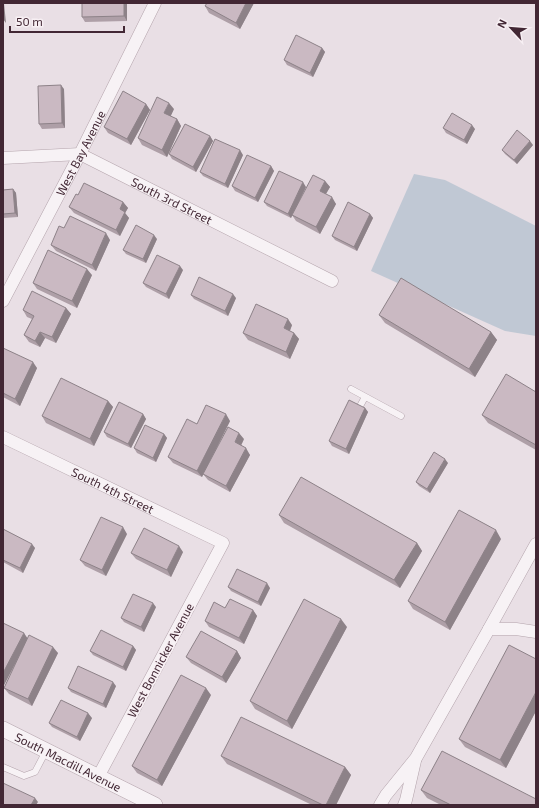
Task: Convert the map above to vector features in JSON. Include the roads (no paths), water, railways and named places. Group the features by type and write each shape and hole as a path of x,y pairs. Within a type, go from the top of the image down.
{"street":[{"name":"West Bay Avenue","path":"3,301 80,154 155,3"},
{"name":"South 3rd Street","path":"3,158 80,154 332,281"},
{"name":"South 4th Street","path":"3,437 222,543"},
{"name":"West Bonnicker Avenue","path":"98,777 222,543"},
{"path":"380,805 386,795 416,758 536,544"},
{"path":"489,629 536,632"},
{"name":"South Macdill Avenue","path":"3,729 155,805"},
{"path":"404,805 416,758"}],"lane":[{"path":"351,389 401,416"},
{"path":"359,408 365,397"},
{"path":"3,767 24,776 35,772 46,751"}]}
